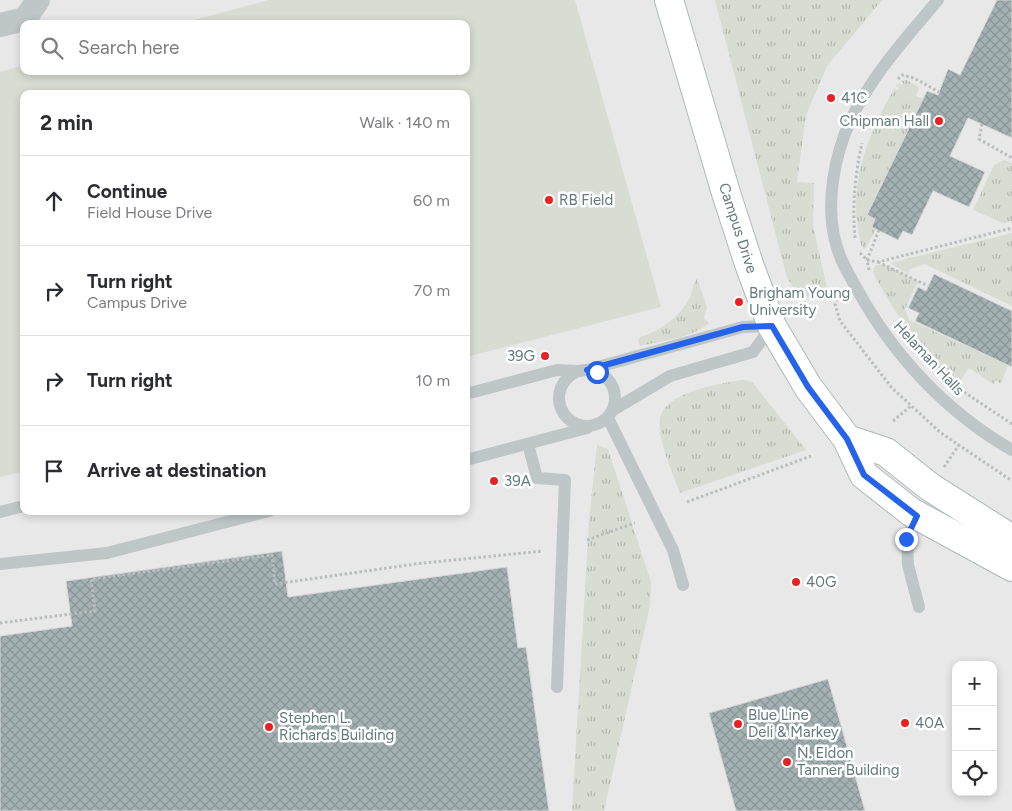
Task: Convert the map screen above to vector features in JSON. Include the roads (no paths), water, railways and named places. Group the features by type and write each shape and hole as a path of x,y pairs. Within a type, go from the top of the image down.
{"main road":[{"name":"Campus Drive","path":"669,0 726,194 772,326 808,387 847,439 864,475 917,516 1012,567"},
{"path":"847,439 886,452 930,487 1012,539"}],"street":[{"path":"21,20 25,19 38,0"},
{"path":"0,25 20,20"}],"lane":[{"name":"Helaman Halls","path":"938,0 875,76 851,120 834,169 832,207 836,244 843,263 876,324 901,356 947,403 1012,450"},
{"path":"592,426 574,423 562,410 559,401 563,383 583,371 743,327 772,326"},
{"path":"470,459 592,426 670,376 753,352 772,326"},
{"path":"470,393 557,370 597,372 611,383 615,392 610,414 673,550 683,585"},
{"path":"528,444 537,478 565,480 557,687"},
{"path":"0,512 20,507"},
{"path":"0,564 107,553 253,515"},
{"path":"917,516 906,539 908,565 919,607"}],"place":[{"name":"41C","path":"831,98"},
{"name":"Chipman Hall","path":"939,121"},
{"name":"RB Field","path":"549,200"},
{"name":"Brigham Young University","path":"739,302"},
{"name":"39G","path":"545,356"},
{"name":"39A","path":"494,481"},
{"name":"40G","path":"796,582"},
{"name":"40A","path":"905,723"},
{"name":"Blue Line Deli & Markey","path":"738,724"},
{"name":"Stephen L. Richards Building","path":"269,727"},
{"name":"N. Eldon Tanner Building","path":"787,762"}]}
